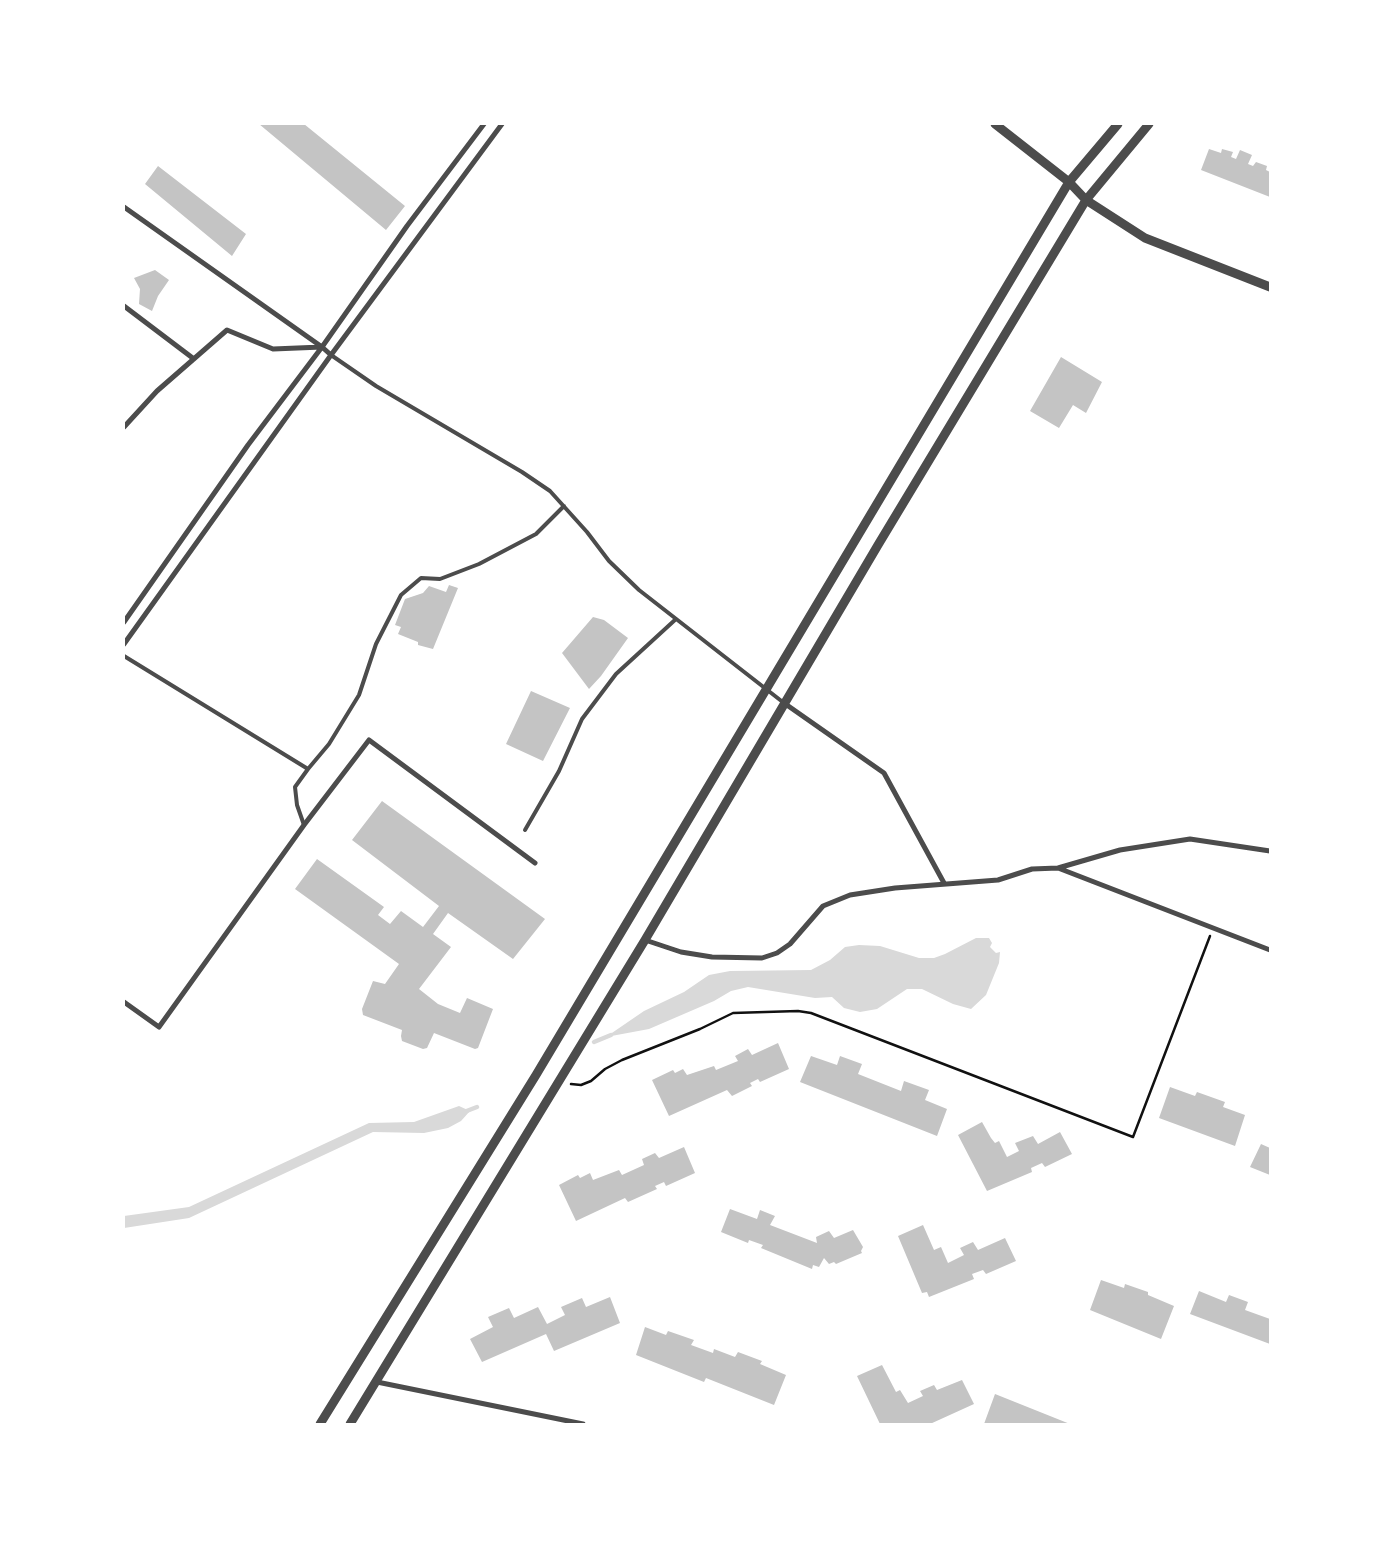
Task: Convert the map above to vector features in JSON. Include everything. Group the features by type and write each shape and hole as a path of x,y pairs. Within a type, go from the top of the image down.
{"street":[{"path":"124,622 248,445 322,346 407,226 484,124"},
{"path":"124,644 331,356 502,124"},
{"path":"995,124 1069,182 1086,200 1146,238 1270,287"},
{"path":"320,1424 536,1075 1069,182 1118,124"},
{"path":"350,1424 645,940 784,703 1086,200 1149,124"},
{"path":"124,207 322,346 331,356"},
{"path":"124,306 194,359"},
{"path":"124,427 157,391 227,330 273,349 322,346"},
{"path":"784,703 884,773 944,884"},
{"path":"124,1002 159,1027 304,825 369,740 535,862"},
{"path":"645,940 680,952 712,957 762,958 777,953 790,944 823,906 850,895 895,888 998,880 1032,869 1058,868 1120,850 1190,839 1270,851"},
{"path":"1058,868 1270,950"},
{"path":"377,1382 583,1424"}],"lane":[{"path":"331,356 376,386 522,472 550,492 587,532 609,561 639,590 784,703"},
{"path":"304,825 297,805 295,787 329,744 359,695 376,644 401,595 421,578 440,579 479,564 536,534 564,506"},
{"path":"525,830 559,771 582,719 616,674 676,619"},
{"path":"124,656 308,770"}],"path":[{"path":"557,1084 581,1085 591,1081 622,1060 700,1029 733,1013 798,1011 811,1013 1133,1137 1213,928"}],"shaded area":[{"path":"976,938 989,938 992,943 990,947 996,953 1000,952 999,963 986,995 971,1009 953,1004 922,989 907,989 877,1009 860,1012 844,1008 832,997 815,998 748,987 731,991 714,1001 649,1029 606,1037 644,1011 684,992 709,975 730,971 811,970 830,960 845,947 859,945 880,946 919,958 934,958"},
{"path":"459,1106 470,1111 461,1121 448,1128 424,1133 373,1132 189,1218 124,1228 124,1216 189,1207 369,1123 414,1122"}],"building":[{"path":"259,124 304,124 405,206 386,230"},
{"path":"1209,149 1221,153 1222,149 1233,152 1231,157 1236,159 1240,150 1252,155 1248,164 1253,166 1256,162 1267,166 1266,170 1270,172 1270,197 1201,170"},
{"path":"158,166 246,234 232,256 145,184"},
{"path":"155,270 169,280 158,296 152,311 139,304 140,289 134,278"},
{"path":"1061,357 1102,382 1086,413 1073,405 1059,428 1030,411"},
{"path":"449,585 458,588 433,649 418,645 418,642 398,634 401,627 395,625 405,599 423,593 429,586 446,592"},
{"path":"593,617 604,620 628,638 601,676 589,689 562,653"},
{"path":"531,691 570,708 543,761 506,744"},
{"path":"382,801 545,919 513,959 448,913 433,934 451,947 419,989 438,1004 460,1013 467,998 493,1009 478,1048 475,1049 434,1033 427,1048 423,1049 402,1041 402,1030 363,1015 362,1009 373,981 385,984 399,964 295,889 317,859 384,907 378,915 390,924 401,911 423,927 439,906 352,840"},
{"path":"778,1043 789,1069 760,1082 758,1079 750,1083 752,1086 732,1096 727,1090 669,1116 652,1080 673,1070 675,1073 683,1069 687,1075 714,1066 716,1070 738,1061 735,1056 748,1049 752,1055"},
{"path":"811,1056 837,1065 840,1056 862,1064 858,1074 901,1091 904,1081 929,1090 925,1100 947,1109 937,1136 800,1082"},
{"path":"1170,1087 1195,1096 1197,1092 1225,1102 1223,1107 1245,1115 1235,1146 1159,1118"},
{"path":"982,1122 995,1143 999,1141 1007,1157 1019,1151 1015,1143 1033,1136 1038,1144 1060,1132 1072,1154 1045,1167 1042,1163 1031,1168 1032,1172 987,1191 958,1135"},
{"path":"1261,1144 1270,1148 1270,1175 1250,1167"},
{"path":"684,1147 695,1173 666,1186 664,1182 655,1186 657,1189 628,1202 625,1198 576,1221 559,1185 578,1175 580,1178 590,1173 593,1180 619,1170 622,1175 644,1165 642,1159 655,1153 659,1158"},
{"path":"730,1209 757,1219 760,1210 775,1216 770,1225 817,1243 816,1237 829,1231 834,1238 853,1230 863,1247 862,1253 836,1264 834,1262 829,1264 824,1258 819,1267 813,1265 812,1269 761,1248 763,1245 749,1240 748,1243 721,1232"},
{"path":"923,1225 934,1250 941,1247 948,1263 964,1255 960,1248 973,1242 978,1250 1005,1238 1016,1261 986,1274 983,1270 972,1274 974,1279 929,1297 927,1292 922,1293 898,1236"},
{"path":"1101,1280 1124,1288 1125,1284 1148,1292 1148,1295 1174,1306 1161,1339 1090,1310"},
{"path":"1199,1291 1226,1302 1229,1295 1248,1302 1245,1310 1270,1319 1270,1344 1190,1314"},
{"path":"610,1297 620,1323 554,1351 546,1334 482,1362 470,1339 493,1327 488,1317 509,1308 514,1318 538,1307 547,1324 565,1315 561,1307 582,1298 586,1307"},
{"path":"645,1327 666,1335 668,1331 694,1340 691,1345 713,1353 714,1349 735,1357 738,1352 762,1361 760,1364 786,1375 774,1405 706,1378 704,1382 636,1355"},
{"path":"882,1365 896,1392 900,1390 908,1403 923,1396 920,1391 934,1385 937,1390 962,1380 974,1404 930,1424 880,1424 857,1376"},
{"path":"995,1394 1070,1424 984,1424"}],"waterway":[{"path":"594,1042 611,1035"},
{"path":"464,1112 477,1107"}]}
